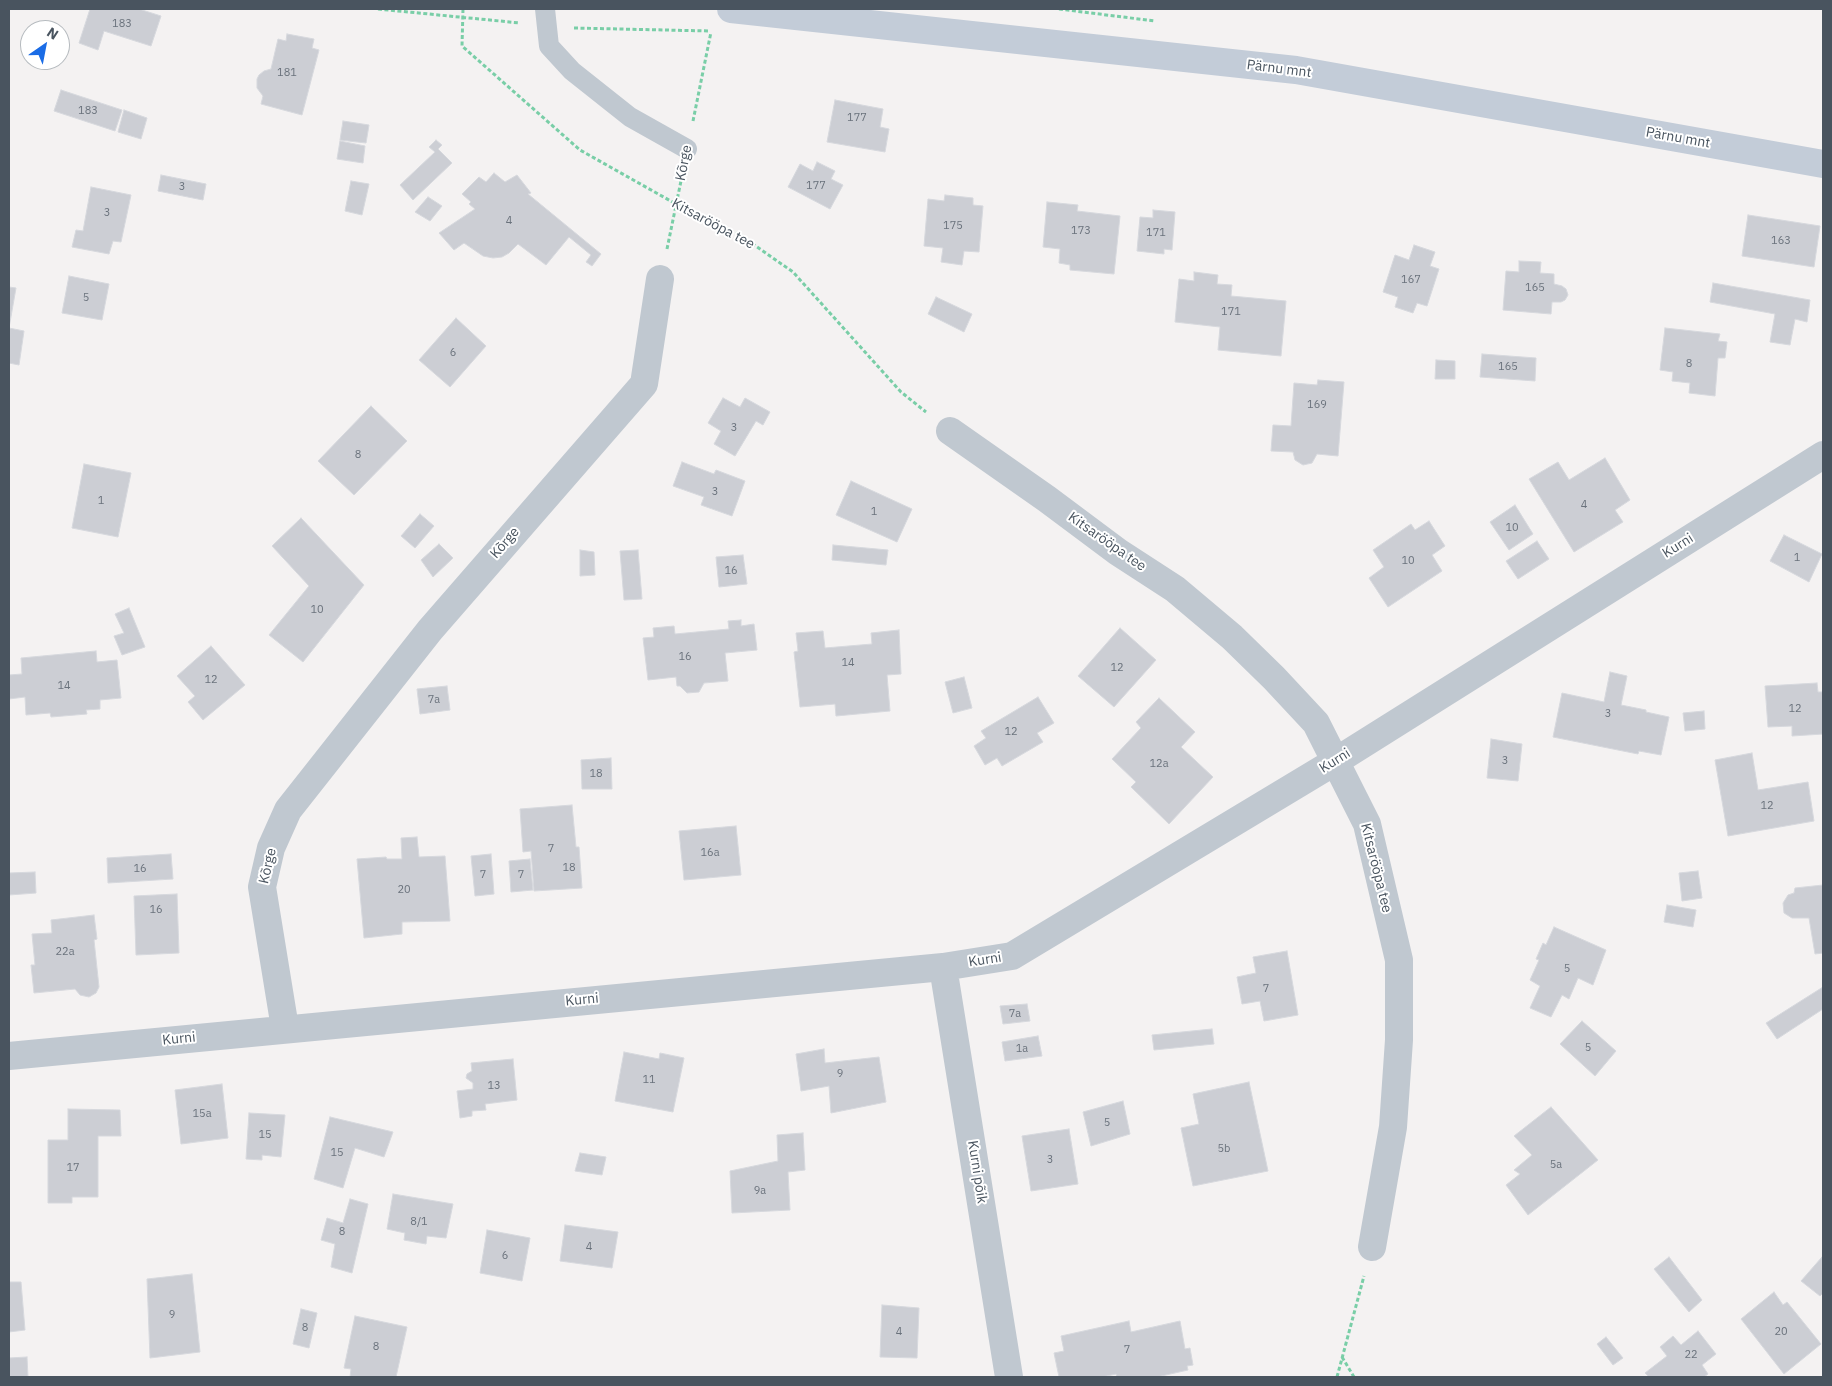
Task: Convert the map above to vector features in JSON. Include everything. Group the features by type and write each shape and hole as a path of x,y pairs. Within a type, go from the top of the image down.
{"main road":[{"name":"Pärnu mnt","path":"731,9 1296,70 1823,164"}],"street":[{"name":"Kõrge","path":"285,1028 262,887 271,848 288,810 430,630 644,384 660,279"},
{"name":"Kitsarööpa tee","path":"950,431 1047,499 1118,552 1175,589 1232,637 1316,723 1336,761 1367,824 1400,960 1399,1040 1393,1127 1372,1247"},
{"name":"Kurni","path":"9,1056 285,1028 943,967 1012,956 1336,761 1823,455"},
{"name":"Kurni põik","path":"943,967 1009,1377"}],"lane":[{"path":"545,9 549,46 572,71 630,117 687,149"}],"path":[{"name":"Kitsarööpa tee","path":"463,9 462,46 580,150 676,204 740,235 793,272 901,392 950,431"},
{"name":"Kõrge","path":"660,279 711,31"},
{"path":"1337,1377 1372,1247"},
{"path":"1342,1357 1354,1377"}],"building":[{"path":"90,9 139,9 161,16 151,46 104,31 98,50 79,43"},
{"path":"287,34 314,39 312,48 319,50 302,115 261,104 263,96 257,88 259,75 271,69 278,39 286,41"},
{"path":"61,90 122,110 115,131 54,111"},
{"path":"835,100 883,109 880,127 889,129 885,152 827,142"},
{"path":"124,110 147,118 141,139 118,132"},
{"path":"343,121 369,125 366,143 340,140"},
{"path":"436,140 442,145 438,149 452,163 413,200 400,185 435,152 429,147"},
{"path":"340,141 365,146 363,163 337,159"},
{"path":"817,162 835,171 831,179 843,185 830,209 788,187 800,164 813,171"},
{"path":"494,173 505,182 517,175 531,193 528,194 601,254 592,266 586,262 591,255 569,237 546,265 518,244 502,257 493,258 483,256 464,243 454,250 439,233 475,209 469,204 471,202 462,194 479,177 486,182"},
{"path":"161,175 206,184 203,200 158,191"},
{"path":"351,181 369,184 362,215 345,211"},
{"path":"91,187 131,195 121,242 113,241 109,254 72,247 76,230 83,231"},
{"path":"945,195 973,198 973,205 983,206 979,252 964,251 962,265 941,262 943,248 924,246 928,199 944,201"},
{"path":"428,197 442,206 430,221 415,212"},
{"path":"1047,202 1078,205 1077,211 1120,216 1114,274 1070,270 1070,265 1059,263 1060,249 1043,247"},
{"path":"1153,210 1175,212 1172,250 1164,249 1164,254 1137,251 1140,217 1153,218"},
{"path":"1748,215 1820,226 1814,267 1742,256"},
{"path":"1414,245 1435,252 1430,266 1439,269 1427,306 1417,303 1413,313 1395,307 1398,297 1383,292 1395,255 1409,260"},
{"path":"1519,261 1541,262 1540,273 1554,274 1554,284 1566,289 1568,295 1565,300 1552,302 1551,314 1503,310 1506,271 1519,272"},
{"path":"1194,272 1218,275 1217,284 1232,285 1231,296 1286,301 1281,356 1218,350 1220,327 1175,322 1179,279 1194,281"},
{"path":"69,276 109,284 102,320 62,313"},
{"path":"1713,283 1810,300 1807,322 1795,319 1790,345 1770,342 1775,314 1710,302"},
{"path":"9,287 16,288 9,328"},
{"path":"936,297 972,314 964,332 928,314"},
{"path":"456,318 486,346 450,387 419,360"},
{"path":"9,328 24,331 19,365 9,363"},
{"path":"1665,328 1720,334 1718,341 1727,342 1725,358 1718,358 1715,396 1689,393 1690,383 1672,381 1673,372 1660,370"},
{"path":"1482,354 1536,358 1535,381 1480,377"},
{"path":"1436,360 1455,361 1455,379 1435,379"},
{"path":"1318,380 1344,382 1338,456 1317,454 1312,463 1303,465 1295,460 1293,452 1271,451 1273,425 1291,426 1294,383 1317,385"},
{"path":"723,398 740,407 745,398 770,412 763,425 756,421 735,456 714,444 721,431 708,423"},
{"path":"371,406 407,441 354,495 318,461"},
{"path":"1605,458 1630,500 1615,510 1623,522 1574,552 1529,479 1558,462 1569,480"},
{"path":"682,462 714,474 716,470 745,481 732,516 701,505 704,497 673,486"},
{"path":"84,464 131,473 118,537 72,528"},
{"path":"851,481 912,509 897,542 836,515"},
{"path":"1515,505 1533,534 1509,550 1490,522"},
{"path":"420,514 434,526 415,548 401,536"},
{"path":"301,518 364,585 303,662 269,635 309,586 272,546"},
{"path":"1429,521 1445,546 1432,555 1442,571 1388,607 1369,578 1384,567 1373,550 1411,524 1415,530"},
{"path":"1784,535 1822,554 1809,582 1770,561"},
{"path":"1537,541 1549,559 1518,579 1506,561"},
{"path":"439,544 453,558 433,577 421,560"},
{"path":"833,545 888,550 886,565 832,560"},
{"path":"580,550 594,552 595,575 580,576"},
{"path":"638,550 642,599 624,600 620,551"},
{"path":"743,555 747,584 719,587 716,557"},
{"path":"129,608 145,647 122,655 114,636 124,633 115,614"},
{"path":"741,620 741,626 754,624 757,650 725,653 728,681 704,683 699,692 687,693 680,686 677,686 676,677 648,680 643,638 654,637 653,628 674,626 675,634 729,629 728,621"},
{"path":"1120,628 1156,660 1114,707 1078,676"},
{"path":"899,630 901,674 887,675 890,711 836,716 835,704 800,707 794,652 798,651 796,633 823,631 825,648 872,644 871,633"},
{"path":"211,646 245,685 203,720 188,702 195,696 177,676"},
{"path":"96,651 97,662 117,660 121,698 100,700 100,709 86,710 87,714 51,717 50,713 26,715 25,697 9,699 9,675 22,674 21,658"},
{"path":"1610,672 1627,676 1621,705 1669,717 1661,755 1639,751 1638,754 1553,737 1562,693 1604,702"},
{"path":"964,677 972,708 953,713 945,682"},
{"path":"1817,683 1818,692 1823,692 1823,734 1792,736 1792,726 1768,727 1765,686"},
{"path":"447,686 450,710 420,714 417,689"},
{"path":"1038,697 1054,723 1037,733 1043,742 1002,766 997,758 985,765 974,746 986,738 981,731"},
{"path":"1159,698 1195,732 1181,747 1213,777 1169,824 1131,787 1136,782 1112,759 1141,728 1136,722"},
{"path":"1704,711 1705,729 1685,731 1683,713"},
{"path":"1491,739 1522,744 1518,781 1487,778"},
{"path":"1752,753 1758,790 1808,782 1814,821 1728,836 1715,760"},
{"path":"611,758 612,789 582,789 581,760"},
{"path":"572,805 576,847 579,847 582,888 534,891 531,851 523,852 520,809"},
{"path":"736,826 741,875 684,880 679,831"},
{"path":"417,837 419,857 445,856 450,921 402,922 402,934 364,938 357,859 386,857 387,859 402,859 401,838"},
{"path":"171,854 173,879 108,883 107,858"},
{"path":"491,854 494,894 475,896 471,856"},
{"path":"530,859 533,890 511,892 509,861"},
{"path":"1698,871 1702,898 1682,901 1679,873"},
{"path":"35,872 36,893 9,895 9,873"},
{"path":"1823,885 1823,953 1815,954 1809,918 1792,918 1784,913 1783,903 1788,895 1794,893 1795,888"},
{"path":"177,894 179,953 136,955 134,896"},
{"path":"1667,905 1696,910 1693,927 1664,922"},
{"path":"94,915 97,939 94,940 99,987 96,993 89,997 80,995 75,989 34,993 31,965 35,965 32,934 52,933 51,920"},
{"path":"1554,927 1606,950 1593,985 1578,978 1569,999 1562,995 1551,1017 1530,1008 1540,986 1530,980 1539,960 1536,959 1543,943 1546,945"},
{"path":"1287,951 1298,1015 1264,1021 1260,1001 1242,1004 1237,977 1256,973 1253,957"},
{"path":"1823,987 1823,1009 1777,1039 1766,1023"},
{"path":"1027,1004 1030,1021 1003,1024 1000,1006"},
{"path":"1582,1021 1616,1051 1595,1076 1560,1044"},
{"path":"1212,1029 1214,1044 1154,1050 1152,1035"},
{"path":"1038,1036 1042,1056 1005,1061 1002,1042"},
{"path":"824,1049 825,1063 879,1057 886,1102 831,1113 829,1086 801,1091 796,1054"},
{"path":"624,1052 659,1059 660,1053 684,1058 673,1112 615,1101"},
{"path":"513,1059 517,1100 485,1104 486,1110 472,1111 472,1116 460,1118 457,1091 473,1089 473,1083 466,1078 467,1074 472,1071 471,1063"},
{"path":"1249,1082 1268,1171 1193,1186 1181,1128 1199,1124 1193,1094"},
{"path":"222,1084 228,1138 181,1144 175,1090"},
{"path":"1123,1101 1130,1134 1091,1146 1083,1112"},
{"path":"1551,1107 1598,1160 1528,1215 1506,1185 1520,1174 1514,1170 1532,1155 1514,1136"},
{"path":"68,1109 120,1110 121,1136 98,1136 98,1197 72,1197 72,1203 48,1203 48,1140 68,1140"},
{"path":"249,1113 285,1115 281,1157 262,1155 262,1160 246,1159"},
{"path":"330,1117 393,1132 384,1157 355,1148 343,1188 314,1179"},
{"path":"1069,1129 1078,1184 1031,1191 1022,1136"},
{"path":"803,1133 805,1170 788,1172 790,1210 732,1213 730,1171 778,1161 777,1135"},
{"path":"580,1153 606,1157 602,1175 575,1171"},
{"path":"393,1194 453,1204 446,1238 427,1236 426,1244 404,1240 405,1233 387,1229"},
{"path":"350,1199 368,1204 352,1273 331,1267 335,1244 321,1240 327,1218 343,1223"},
{"path":"565,1225 618,1232 612,1268 560,1261"},
{"path":"487,1230 530,1238 522,1281 480,1273"},
{"path":"1669,1257 1702,1300 1689,1312 1654,1269"},
{"path":"1822,1257 1823,1293 1820,1296 1801,1281"},
{"path":"192,1274 200,1352 150,1358 147,1279"},
{"path":"9,1282 21,1282 25,1330 9,1332"},
{"path":"1774,1292 1783,1305 1787,1302 1821,1344 1784,1374 1741,1319"},
{"path":"882,1305 919,1308 917,1358 880,1357"},
{"path":"301,1309 317,1313 309,1348 293,1344"},
{"path":"355,1316 407,1327 396,1377 350,1377 351,1369 344,1368"},
{"path":"1129,1321 1131,1332 1180,1321 1185,1349 1190,1348 1193,1365 1187,1366 1188,1370 1157,1377 1117,1377 1116,1374 1102,1377 1059,1377 1054,1353 1064,1351 1061,1336"},
{"path":"1698,1331 1716,1354 1702,1365 1708,1374 1704,1377 1649,1377 1645,1373 1667,1356 1660,1347 1673,1336 1681,1345"},
{"path":"1606,1337 1623,1358 1613,1365 1597,1344"},
{"path":"27,1357 28,1377 9,1377 9,1358"}]}
